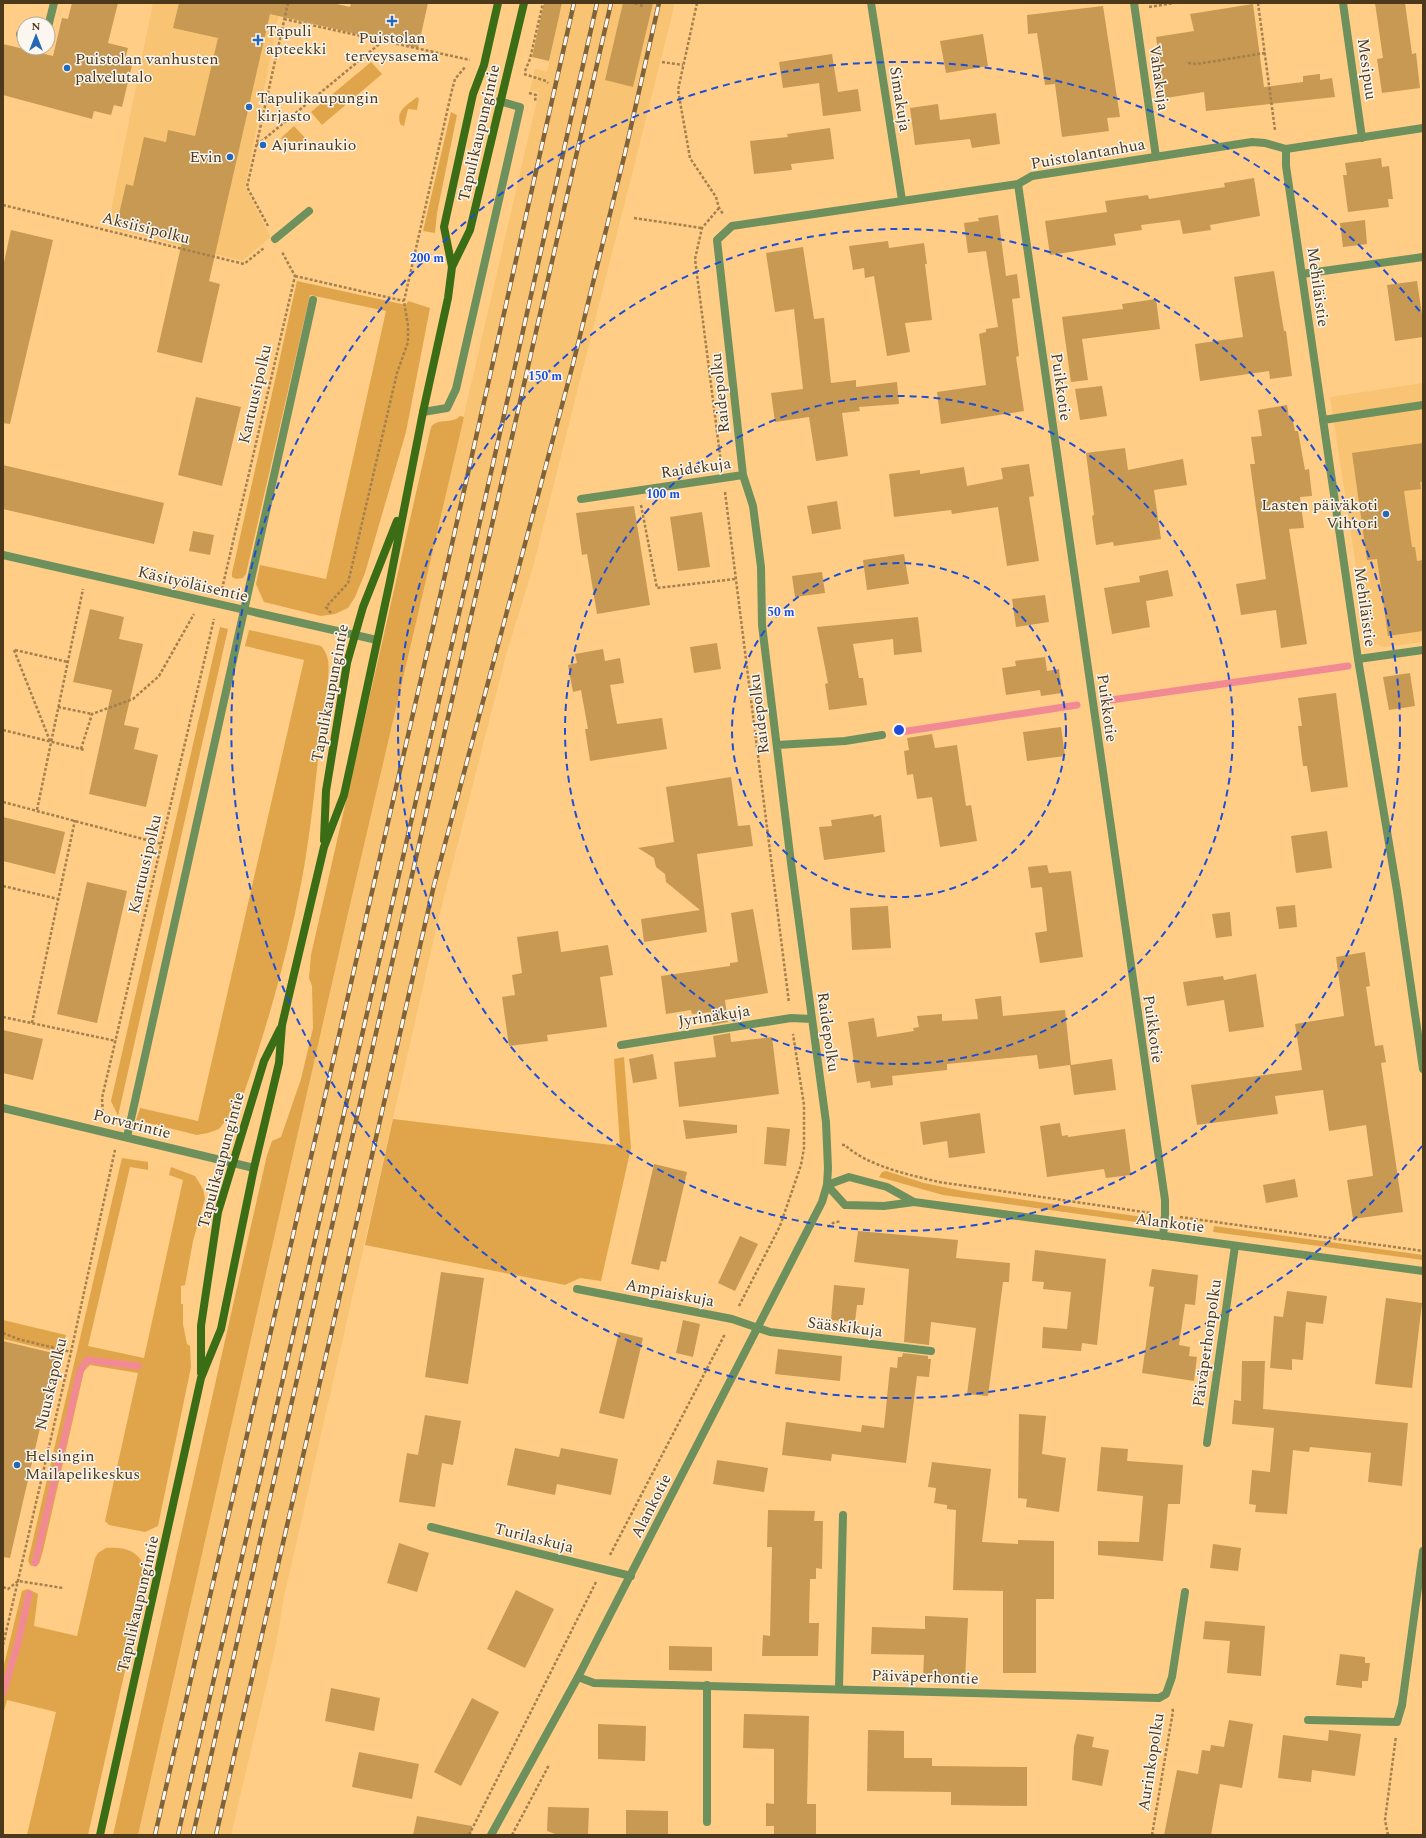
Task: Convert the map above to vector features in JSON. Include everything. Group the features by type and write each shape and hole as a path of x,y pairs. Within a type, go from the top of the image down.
{"main road":[{"name":"Tapulikaupungintie","path":"452,267 444,227 473,94 484,65 498,3"},
{"name":"Tapulikaupungintie","path":"100,1835 201,1378 221,1329 254,1168 279,1063 282,1025 324,847 344,794 448,298 452,267 470,230 499,101 506,81 524,3"},
{"name":"Tapulikaupungintie","path":"324,847 326,791 347,664 354,635 374,577 404,505"},
{"name":"Tapulikaupungintie","path":"201,1378 201,1326 218,1212 264,1061 282,1025"}],"street":[{"path":"51,16 54,3"},
{"name":"Simakuja","path":"871,3 902,200"},
{"name":"Mesipuu","path":"1343,3 1362,138"},
{"name":"Vahakuja","path":"1135,6 1156,157"},
{"path":"423,412 447,408 456,389 520,107 499,101"},
{"name":"Puistolantanhua","path":"717,240 732,226 1018,184 1032,176 1252,142 1265,143 1286,149 1423,128"},
{"name":"Mehiläistie","path":"1286,149 1286,166 1358,659 1397,891 1423,1069"},
{"name":"Puikkotie","path":"1018,184 1166,1215 1163,1236"},
{"path":"275,238 309,211"},
{"name":"Raidepolku","path":"717,240 743,475 753,506 761,567 762,625 826,1122 828,1168 827,1185"},
{"path":"1302,274 1423,257"},
{"path":"127,1137 313,300"},
{"path":"1323,420 1423,405"},
{"name":"Raidekuja","path":"581,499 743,475"},
{"name":"Käsityöläisentie","path":"3,555 377,640"},
{"path":"1358,659 1423,650"},
{"path":"777,745 845,741 882,735"},
{"name":"Jyrinäkuja","path":"621,1045 791,1018 812,1019"},
{"name":"Porvarintie","path":"3,1108 254,1168"},
{"name":"Alankotie","path":"827,1185 849,1177 886,1187 914,1202"},
{"name":"Alankotie","path":"827,1185 845,1205 884,1206 914,1202 1423,1271"},
{"name":"Alankotie","path":"491,1835 578,1677 631,1576 822,1202 827,1185"},
{"name":"Päiväperhonpolku","path":"1208,1443 1235,1246"},
{"name":"Ampiaiskuja","path":"577,1289 732,1319 757,1328"},
{"name":"Sääskikuja","path":"757,1328 770,1332 931,1351"},
{"path":"839,1688 842,1515"},
{"name":"Turilaskuja","path":"431,1527 631,1576"},
{"path":"1308,1720 1397,1722 1402,1705 1423,1551"},
{"path":"1166,1694 1172,1677 1185,1592"},
{"path":"1414,1617 1423,1618"},
{"name":"Päiväperhontie","path":"578,1677 594,1683 839,1688 1159,1698 1166,1694"},
{"path":"707,1685 708,1822"}],"path":[{"path":"288,3 247,187 295,276 404,301"},
{"path":"543,3 530,59 524,74 548,83"},
{"path":"470,1835 603,1569 780,1226 802,1165 804,1148 804,1105 791,1018 696,259 702,228 719,208 716,197 690,158 678,90 696,3"},
{"path":"1135,6 1174,3"},
{"path":"1258,3 1275,130"},
{"path":"284,19 470,60"},
{"path":"256,145 383,41"},
{"path":"1188,63 1197,64 1265,54"},
{"path":"662,62 683,65"},
{"path":"329,630 331,613 326,607 348,583 398,373 408,342 408,326 404,301 452,90"},
{"name":"Aksiisipolku","path":"3,205 244,264 275,238"},
{"path":"634,218 702,228"},
{"name":"Kartuusipolku","path":"224,582 295,276"},
{"path":"638,490 657,588 735,579"},
{"path":"37,810 83,589"},
{"path":"58,707 92,714 133,699 159,676 194,614"},
{"name":"Kartuusipolku","path":"102,1114 102,1098 214,619"},
{"path":"51,741 14,650 68,662"},
{"path":"81,749 92,714"},
{"path":"3,730 85,750"},
{"path":"3,802 162,844"},
{"path":"32,1023 75,820"},
{"path":"3,886 58,899"},
{"path":"3,1017 116,1042"},
{"path":"845,1145 853,1153 875,1162 908,1174 939,1182 1423,1251"},
{"name":"Nuuskapolku","path":"3,1645 116,1152"},
{"path":"3,1334 71,1352"},
{"path":"3,1587 8,1589 18,1581 63,1588"},
{"name":"Aurinkopolku","path":"1152,1835 1173,1711 1166,1694"},
{"path":"1388,1835 1385,1820 1397,1722"},
{"path":"512,1835 552,1759"}],"shaded area":[{"path":"153,3 281,3 245,187 271,237 242,261 110,228 112,205"},
{"path":"562,3 675,3 533,567 506,655 437,925 284,1597 276,1644 231,1835 138,1835 346,922 539,92 530,90 535,69 547,72"},
{"path":"371,62 382,74 322,125 311,112"},
{"path":"417,97 419,99 417,110 408,109 404,126 401,125 399,116 401,112"},
{"path":"451,112 457,115 437,213 435,233 423,231"},
{"path":"294,126 306,139 291,151 281,138"},
{"path":"297,281 406,305 408,301 430,308 406,432 365,573 355,597 348,608 335,614 321,616 264,602 256,584 260,565 326,579 386,311 310,295 246,574 243,578 236,579 232,577 232,573"},
{"name":"Lasten päiväkoti Vihtori","path":"1423,383 1423,642 1384,647 1373,643 1366,631 1330,397"},
{"path":"460,416 464,417 346,922 138,1835 113,1835 267,1155 272,1141 281,1137 301,1079 313,1028 312,986 309,978 311,955 431,427 438,422 453,420"},
{"path":"220,627 228,629 118,1116 111,1101"},
{"path":"249,630 321,646 326,654 329,666 328,681 310,830 302,879 274,996 238,1110 231,1114 219,1129 197,1135 136,1120 140,1108 198,1121 304,660 245,646"},
{"path":"624,1057 631,1148 601,1281 580,1278 565,1285 365,1245 393,1119 620,1146 614,1059"},
{"path":"122,1158 148,1162 148,1170 130,1167 88,1346 144,1358 183,1180 169,1175 171,1167 195,1176 203,1189 205,1199 193,1241 185,1285 181,1286 183,1324 187,1344 190,1346 191,1367 158,1526 145,1532 109,1525 105,1521 138,1373 90,1365 84,1371 43,1551 39,1564 31,1566 28,1561"},
{"path":"886,1171 924,1183 963,1191 1150,1218 1145,1221 1136,1222 943,1195 879,1177 882,1172"},
{"path":"1214,1226 1423,1255 1423,1260 1213,1232"},
{"path":"3,1320 66,1335 62,1353 3,1339"},
{"path":"106,1548 120,1548 132,1552 141,1560 147,1573 88,1835 27,1835 56,1712 7,1700 3,1714 3,1669 22,1591 28,1589 38,1594 34,1626 77,1636 95,1558 98,1553"}],"building":[{"name":"Puistolan vanhusten palvelutalo","path":"72,3 118,3 108,43 128,48 125,59 133,61 122,107 114,105 111,115 94,111 92,119 3,95 3,44 16,47 16,56 56,56 56,43 62,18 68,19"},
{"path":"179,3 332,3 350,7 351,3 428,3 418,48 270,14 209,281 220,284 202,363 157,352 182,242 116,227 126,184 133,186 144,137 166,142 168,130 195,136 218,38 173,28"},
{"path":"544,3 562,3 549,61 532,57"},
{"path":"623,3 653,3 633,87 605,80"},
{"path":"1375,3 1405,3 1412,54 1416,53 1420,88 1382,93 1377,59 1383,58"},
{"path":"1253,4 1264,87 1303,82 1303,76 1320,74 1320,80 1332,78 1335,97 1206,111 1204,92 1159,99 1155,78 1162,77 1156,37 1194,31 1190,14"},
{"path":"1103,6 1120,117 1107,118 1109,131 1062,137 1055,84 1045,85 1037,33 1028,34 1027,15"},
{"path":"983,34 988,66 946,73 940,41"},
{"path":"832,54 838,92 858,89 861,111 823,116 819,83 783,88 779,62"},
{"path":"938,104 940,120 996,113 1000,144 972,148 970,139 915,145 910,108"},
{"path":"830,128 834,159 791,164 792,170 754,174 750,141 788,137 787,134"},
{"path":"1381,158 1382,167 1389,166 1393,199 1388,199 1389,207 1348,212 1343,175 1347,175 1345,163"},
{"path":"1254,178 1260,216 1210,225 1211,230 1183,234 1180,220 1141,225 1142,230 1114,234 1116,245 1050,255 1045,221 1107,212 1105,201 1148,195 1149,199 1225,187 1224,183"},
{"path":"998,215 1006,276 1017,274 1020,298 1012,299 1019,356 1016,357 1024,411 941,424 937,392 986,385 979,334 986,332 986,329 998,327 986,251 968,253 964,223 979,221 978,218"},
{"path":"1365,220 1367,244 1343,247 1340,223"},
{"path":"11,230 53,240 10,424 3,423 3,267"},
{"path":"888,241 889,248 924,243 932,320 905,323 910,352 887,356 874,276 865,278 864,268 853,270 849,246"},
{"path":"803,247 814,319 824,318 831,383 856,380 856,387 897,382 899,404 859,407 860,411 842,413 848,456 816,461 809,417 775,422 771,393 803,389 794,309 775,312 766,253"},
{"path":"1274,271 1284,331 1286,331 1292,376 1270,379 1269,371 1200,381 1195,344 1243,337 1234,277"},
{"path":"1417,281 1423,321 1423,337 1395,341 1387,285"},
{"path":"1156,299 1160,329 1082,339 1088,380 1071,382 1062,317 1123,309 1122,304"},
{"path":"1102,386 1107,416 1080,420 1075,389"},
{"path":"196,397 241,407 222,486 178,475"},
{"path":"1287,405 1289,418 1292,417 1295,431 1298,431 1305,470 1309,469 1312,496 1300,497 1304,528 1289,529 1307,644 1281,648 1276,610 1241,615 1236,584 1266,579 1250,464 1255,464 1251,437 1262,436 1258,410"},
{"path":"1423,443 1423,482 1420,482 1421,489 1404,491 1412,547 1415,547 1417,561 1423,560 1423,631 1388,636 1377,559 1367,560 1352,453"},
{"path":"1125,448 1128,470 1183,459 1187,485 1154,490 1161,539 1114,546 1113,542 1096,545 1092,516 1094,515 1086,453"},
{"path":"1029,464 1034,496 1029,497 1039,561 1007,566 998,507 952,514 951,510 894,517 889,474 920,470 920,474 964,467 967,486 1003,479 1001,468"},
{"path":"3,465 164,503 154,544 3,509"},
{"path":"837,501 841,529 812,534 807,506"},
{"path":"634,506 650,605 597,614 587,554 582,555 576,513"},
{"path":"702,512 710,567 678,571 670,517"},
{"path":"193,531 214,535 210,555 189,551"},
{"path":"904,554 909,584 867,590 863,560"},
{"path":"1168,570 1173,596 1146,601 1150,627 1112,634 1104,588 1140,582 1139,576"},
{"path":"822,572 825,593 795,597 792,576"},
{"path":"1045,595 1049,622 1016,627 1012,599"},
{"path":"90,609 124,617 119,639 143,644 124,725 139,728 134,749 158,755 146,807 89,794 112,690 73,682"},
{"path":"918,617 922,652 894,655 893,639 853,644 859,678 863,678 867,705 829,710 825,684 828,683 817,627"},
{"path":"717,643 721,669 694,673 690,647"},
{"path":"603,649 605,661 620,658 624,683 610,685 617,724 662,718 667,749 590,761 585,729 588,729 581,690 573,692 568,665 577,663 575,654"},
{"path":"1045,657 1047,671 1059,669 1062,693 1041,696 1040,690 1006,695 1002,668 1016,666 1015,661"},
{"path":"1410,673 1415,706 1389,710 1383,677"},
{"path":"1336,693 1348,787 1311,792 1307,766 1303,766 1298,726 1302,726 1298,698"},
{"path":"1061,727 1065,756 1027,761 1023,732"},
{"path":"932,734 935,748 957,745 966,806 971,805 977,841 940,847 932,797 917,799 913,774 907,775 904,751 909,750 907,738"},
{"path":"731,777 738,826 750,825 753,846 697,854 707,932 644,942 641,919 700,910 666,882 665,874 656,867 654,858 638,848 674,842 666,787"},
{"path":"873,814 874,817 881,815 885,852 824,860 819,827 832,826 831,820"},
{"path":"3,817 65,832 55,874 3,861"},
{"path":"1327,831 1332,868 1296,873 1291,836"},
{"path":"1047,865 1049,873 1071,871 1083,957 1040,963 1035,933 1047,931 1042,887 1031,888 1028,867"},
{"path":"87,882 127,891 97,1023 57,1014"},
{"path":"1295,905 1297,927 1279,929 1276,907"},
{"path":"888,906 891,948 852,950 850,908"},
{"path":"753,909 768,993 725,1000 728,1022 712,1025 711,1012 692,1014 691,1010 666,1014 661,976 730,966 730,963 738,962 731,913"},
{"path":"1230,912 1232,936 1216,938 1212,914"},
{"path":"558,931 561,952 608,945 613,975 600,977 607,1027 547,1035 548,1041 509,1046 502,997 515,995 512,975 522,973 517,937"},
{"path":"1365,952 1370,986 1366,987 1375,1046 1383,1045 1386,1062 1381,1063 1403,1212 1353,1219 1347,1180 1373,1176 1366,1125 1329,1131 1323,1090 1275,1096 1278,1114 1197,1125 1191,1085 1302,1070 1295,1024 1344,1016 1336,957"},
{"path":"1256,974 1264,1027 1229,1032 1224,1000 1187,1006 1183,982 1223,976 1224,980"},
{"path":"1001,996 1003,1016 1065,1010 1071,1065 1112,1059 1116,1090 1074,1095 1070,1065 1039,1069 1037,1055 947,1064 947,1070 892,1076 893,1085 871,1088 870,1081 857,1083 848,1022 874,1018 877,1037 914,1031 913,1028 919,1027 917,1016 942,1014 942,1021 978,1019 975,999"},
{"path":"3,1030 43,1039 33,1080 3,1073"},
{"path":"730,1033 731,1042 772,1037 779,1094 679,1107 674,1062 716,1057 713,1036"},
{"path":"653,1054 657,1079 633,1083 629,1059"},
{"path":"980,1113 985,1153 949,1158 947,1141 923,1145 920,1122"},
{"path":"683,1120 737,1125 737,1133 686,1139"},
{"path":"1060,1123 1062,1136 1068,1135 1068,1137 1125,1129 1131,1175 1106,1178 1104,1169 1047,1177 1040,1126"},
{"path":"767,1127 790,1129 786,1166 764,1164"},
{"path":"654,1164 687,1172 666,1262 661,1261 659,1270 631,1264"},
{"path":"1295,1179 1298,1197 1266,1203 1263,1185"},
{"path":"858,1231 958,1240 956,1258 1010,1263 1009,1282 1003,1282 988,1396 967,1394 976,1328 931,1322 929,1345 904,1342 909,1269 854,1262"},
{"path":"740,1236 758,1244 735,1291 718,1283"},
{"path":"1035,1250 1106,1259 1097,1345 1082,1343 1081,1351 1042,1348 1043,1327 1067,1329 1071,1292 1043,1289 1044,1282 1032,1281"},
{"path":"1152,1269 1198,1275 1195,1305 1185,1304 1179,1345 1190,1347 1189,1356 1197,1357 1194,1381 1142,1373 1154,1287 1149,1286"},
{"path":"441,1272 484,1278 468,1384 425,1377"},
{"path":"834,1285 865,1288 863,1305 857,1305 855,1322 831,1320"},
{"path":"1287,1291 1327,1296 1323,1324 1306,1322 1303,1360 1292,1359 1292,1370 1270,1368 1274,1316 1283,1317"},
{"path":"1386,1298 1422,1303 1412,1388 1375,1384"},
{"path":"683,1320 700,1324 693,1357 676,1353"},
{"path":"619,1332 643,1338 624,1419 599,1413"},
{"name":"Helsingin Mailapelikeskus","path":"3,1341 57,1354 10,1558 3,1557"},
{"path":"778,1349 842,1356 840,1381 775,1374"},
{"path":"903,1353 928,1356 928,1359 931,1359 929,1377 917,1376 906,1463 832,1454 831,1461 782,1455 786,1422 861,1432 862,1425 884,1428 890,1367 897,1368 898,1357 902,1357"},
{"path":"1242,1361 1265,1361 1263,1409 1408,1423 1402,1486 1368,1482 1371,1453 1310,1447 1309,1452 1293,1450 1287,1514 1255,1512 1256,1505 1249,1504 1252,1470 1270,1472 1274,1428 1232,1424 1234,1400 1241,1401"},
{"path":"1019,1414 1046,1416 1042,1454 1066,1458 1059,1512 1026,1507 1027,1499 1018,1498"},
{"path":"425,1415 461,1421 453,1465 442,1463 435,1507 399,1502 407,1453 418,1455"},
{"path":"1101,1447 1128,1449 1127,1461 1183,1465 1180,1504 1168,1504 1163,1561 1098,1555 1098,1541 1139,1542 1143,1496 1097,1491"},
{"path":"515,1448 559,1457 561,1448 618,1459 611,1495 557,1484 555,1495 507,1485"},
{"path":"717,1460 768,1468 764,1492 713,1484"},
{"path":"932,1462 991,1469 982,1542 1018,1544 1018,1540 1054,1541 1054,1599 1036,1599 1036,1673 1003,1673 1003,1591 953,1590 956,1510 947,1509 947,1505 934,1503 936,1488 928,1487"},
{"path":"768,1510 815,1511 814,1521 823,1521 822,1569 816,1568 816,1579 810,1579 809,1623 819,1623 818,1656 762,1656 763,1635 770,1636 772,1547 767,1547"},
{"path":"399,1543 429,1553 417,1592 387,1583"},
{"path":"1213,1544 1241,1548 1238,1571 1210,1568"},
{"path":"516,1590 554,1609 525,1668 487,1649"},
{"path":"925,1616 968,1618 965,1680 923,1678 924,1655 871,1654 872,1627 925,1629"},
{"path":"1205,1621 1265,1626 1261,1676 1227,1673 1230,1641 1203,1639"},
{"path":"669,1646 712,1647 712,1671 669,1670"},
{"path":"1340,1654 1365,1657 1365,1663 1370,1663 1368,1681 1362,1681 1362,1688 1336,1685"},
{"path":"331,1688 380,1698 374,1731 325,1721"},
{"path":"472,1698 499,1712 461,1786 434,1772"},
{"path":"744,1714 809,1716 807,1804 816,1804 816,1835 774,1835 774,1826 766,1826 766,1803 774,1804 774,1749 743,1748"},
{"path":"1229,1720 1253,1724 1242,1788 1220,1784 1211,1835 1164,1835 1177,1770 1198,1774 1202,1750 1210,1751 1211,1745 1224,1747"},
{"path":"598,1724 646,1726 645,1761 598,1759"},
{"path":"868,1730 904,1731 904,1758 932,1758 932,1766 1027,1767 1027,1806 951,1805 951,1792 867,1791"},
{"path":"1329,1730 1361,1734 1355,1776 1312,1770 1311,1782 1278,1778 1283,1735 1328,1741"},
{"path":"1077,1734 1094,1737 1092,1747 1109,1750 1102,1786 1072,1780 1074,1746"},
{"path":"359,1752 419,1764 412,1799 352,1787"},
{"path":"548,1807 589,1808 588,1835 558,1835 547,1831"},
{"path":"626,1810 668,1811 668,1835 626,1835"},
{"path":"417,1816 472,1826 471,1835 413,1835"}],"waterway":[{"path":"1104,701 1348,666"},
{"path":"901,732 1077,705"},
{"path":"35,1563 80,1371 87,1360 138,1366"},
{"path":"3,1693 18,1643 29,1594"}],"railway":[{"path":"155,1835 447,566 574,3"},
{"path":"178,1835 469,570 597,3"},
{"path":"193,1835 611,3"},
{"path":"216,1835 434,885 573,364 625,153 659,3"}],"place":[{"name":"Puistolan terveysasema","path":"392,21"},
{"name":"Tapuli apteekki","path":"258,40"},
{"name":"Puistolan vanhusten palvelutalo","path":"67,68"},
{"name":"Tapulikaupungin kirjasto","path":"249,107"},
{"name":"Ajurinaukio","path":"263,145"},
{"name":"Evin","path":"230,157"},
{"name":"Lasten päiväkoti Vihtori","path":"1386,514"},
{"name":"Helsingin Mailapelikeskus","path":"17,1465"}]}
